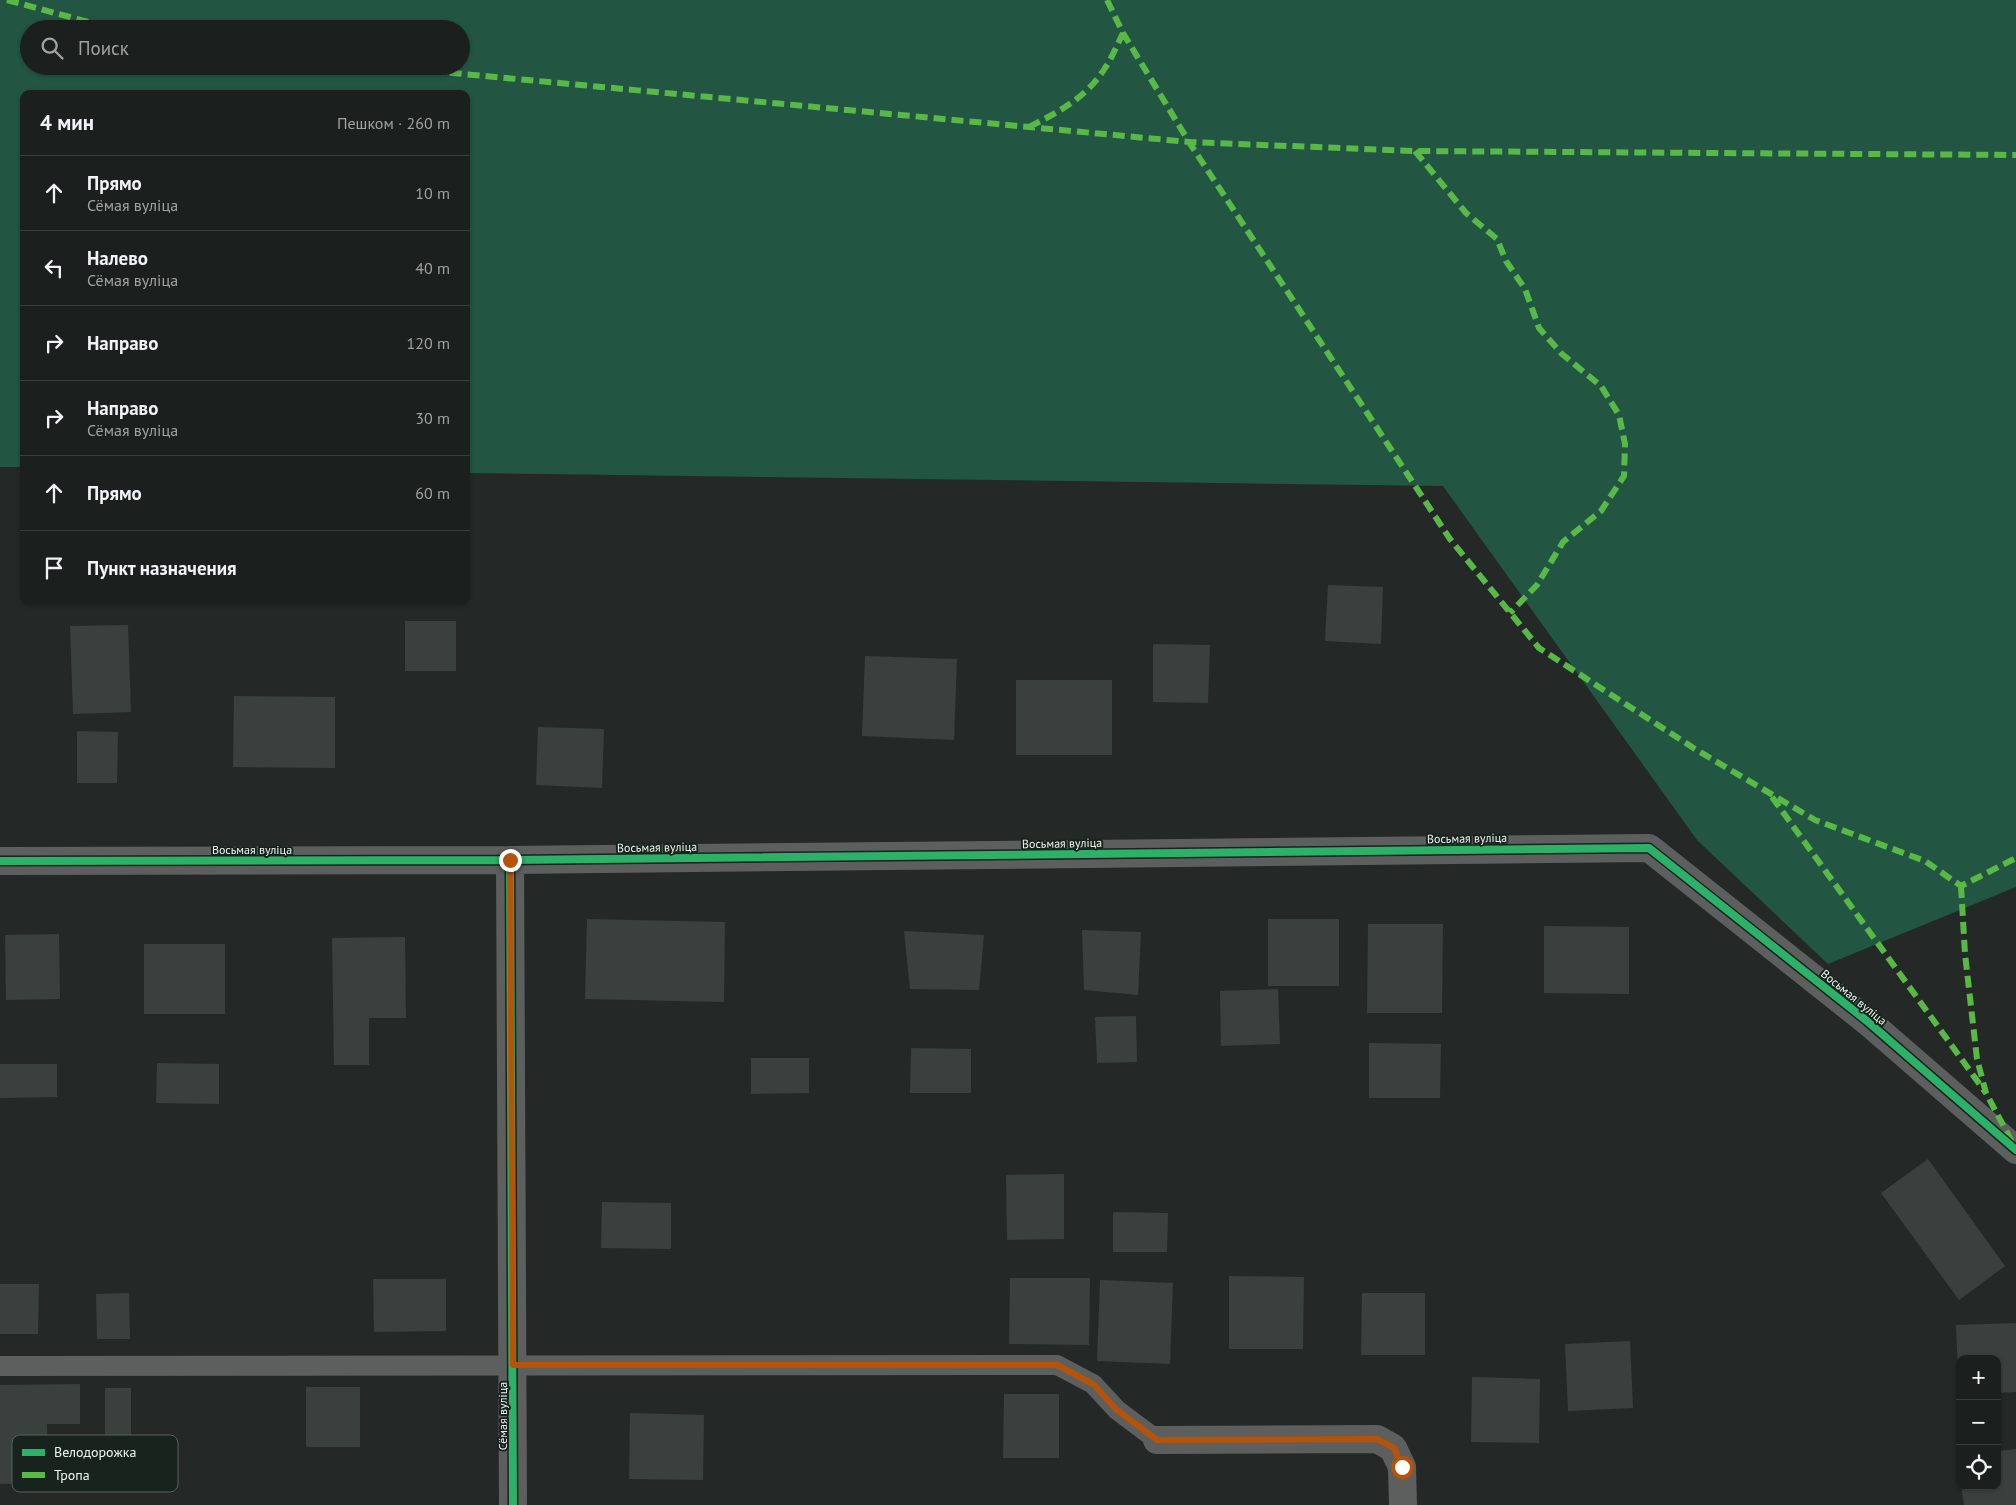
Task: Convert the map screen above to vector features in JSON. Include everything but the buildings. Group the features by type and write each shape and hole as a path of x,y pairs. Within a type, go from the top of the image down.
{"street":[{"name":"Восьмая вуліца","path":"0,861 510,860 1649,848 1867,1021 2016,1150"},
{"name":"Сёмая вуліца","path":"510,860 513,1505"},
{"path":"1157,1440 1377,1439 1394,1448 1402,1467 1403,1505"}],"lane":[{"path":"0,1366 1057,1365 1093,1384 1117,1410 1157,1440"}],"green space":[{"path":"0,0 2016,0 2016,887 1828,964 1697,840 1443,486 470,473 470,90 20,90 20,467 0,467"}],"marked path":[{"path":"7,0 81,20"},
{"path":"1107,0 1123,33 1189,142 1450,539 1539,648 1695,749 1815,820 1925,861 1961,886 2016,858"},
{"path":"1029,127 1072,103 1090,87 1108,64 1123,33"},
{"path":"470,75 1189,142 1415,151 2016,155"},
{"path":"1415,151 1466,213 1497,239 1506,261 1525,289 1539,328 1562,354 1601,386 1619,415 1625,444 1624,476 1601,511 1563,542 1537,585 1510,613"},
{"path":"1772,797 1986,1093"},
{"path":"1961,886 1965,954 1977,1059 1986,1093 2012,1142"}],"cycle path":[{"path":"0,861 510,860 1649,848 1867,1021 2016,1150"},
{"path":"510,860 513,1505"}],"route":[{"path":"510,860 513,1365 1057,1365 1093,1384 1117,1410 1157,1440 1377,1439 1394,1448 1402,1467"}]}
